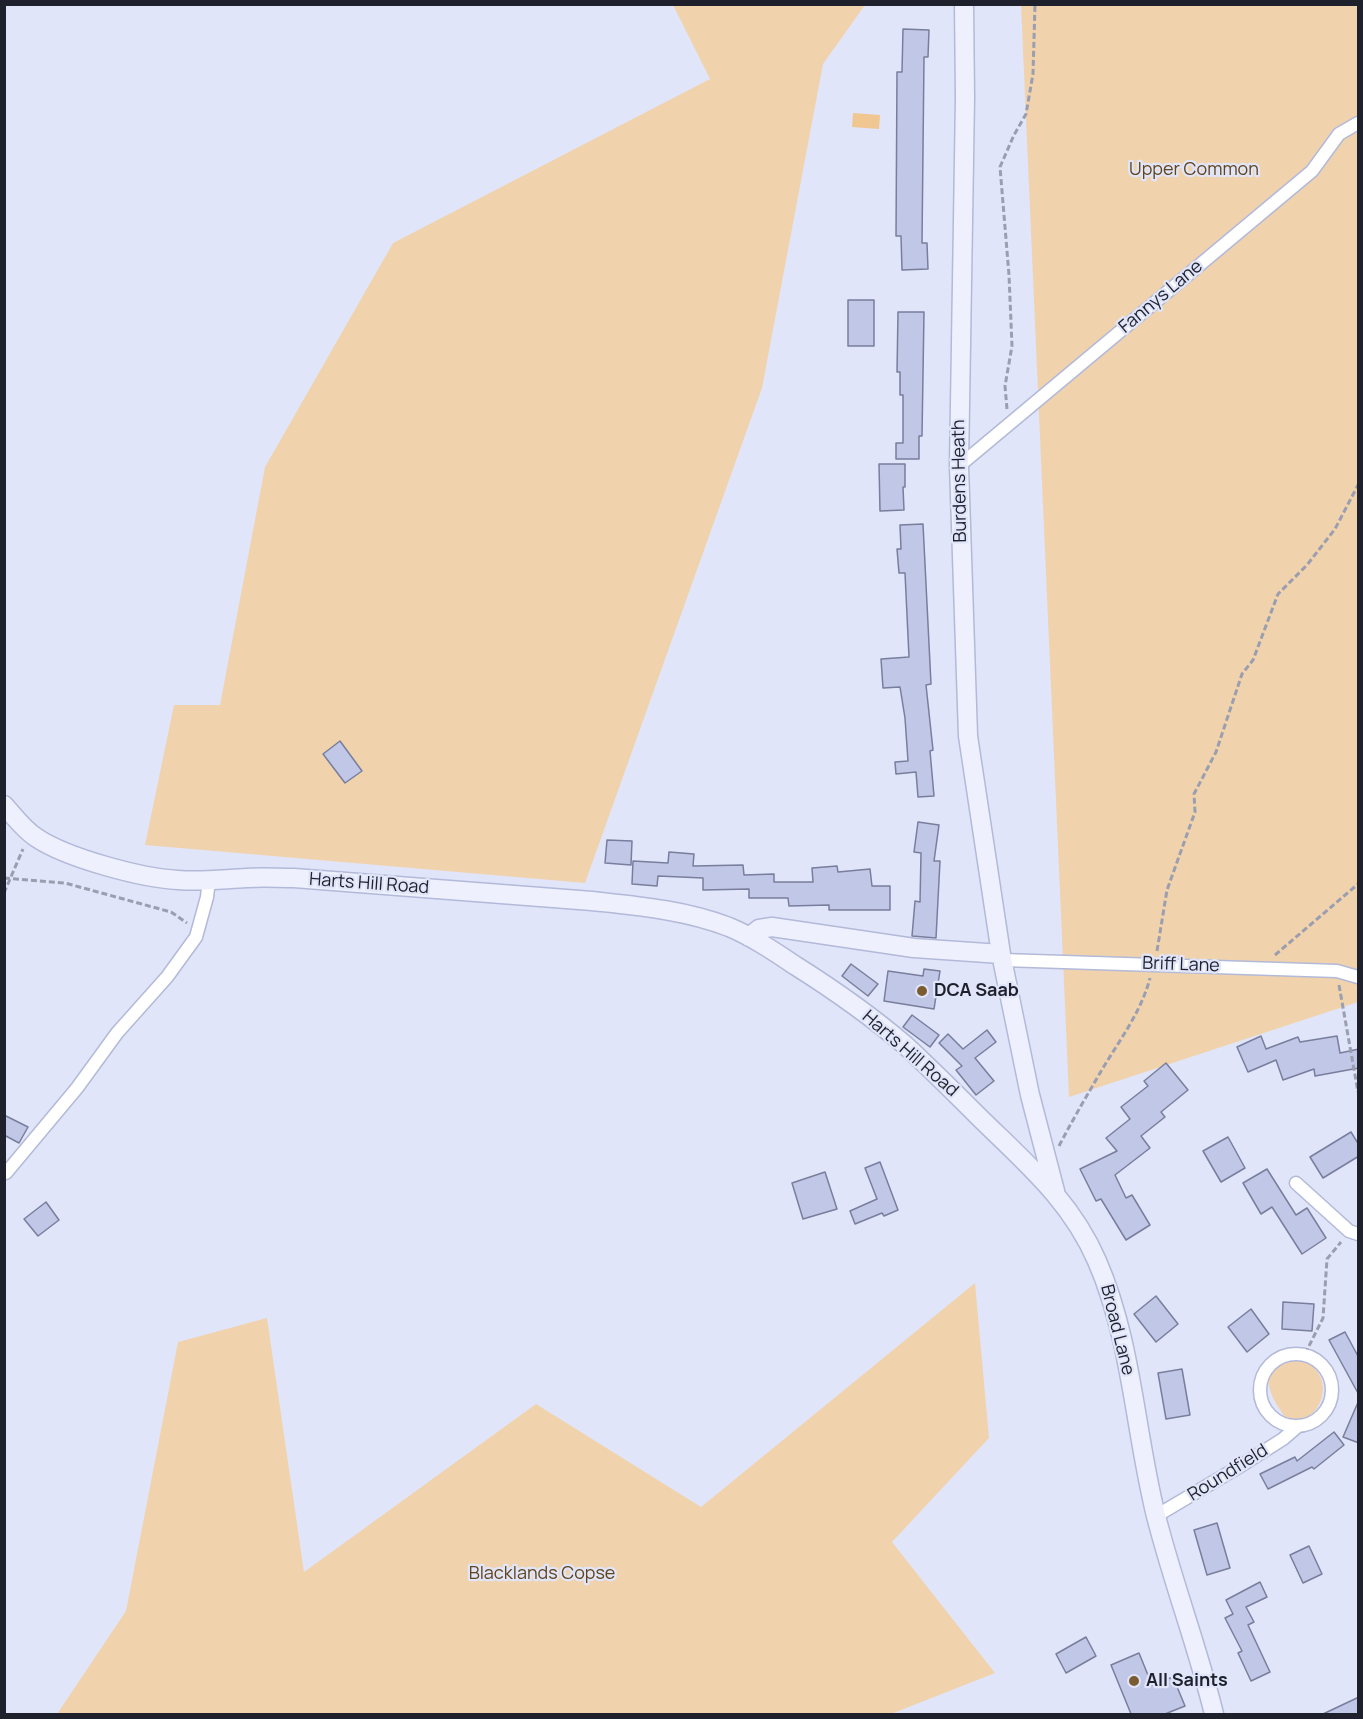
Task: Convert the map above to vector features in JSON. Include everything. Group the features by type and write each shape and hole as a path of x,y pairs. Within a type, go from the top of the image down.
{"street":[{"name":"Burdens Heath","path":"964,4 959,466 963,633 968,736 1002,957"},
{"name":"Fannys Lane","path":"959,466 1312,171 1339,134 1359,123"},
{"name":"Harts Hill Road","path":"4,805 30,833 59,849 109,866 177,880 294,878 638,906 682,913 730,928 749,937 864,1012 951,1089 1055,1193"},
{"path":"6,1173 77,1088 117,1033 167,977 196,937 207,897 209,880"},
{"path":"749,937 759,929 772,927 914,948 1002,957"},
{"name":"Briff Lane","path":"1002,957 1337,971 1359,977"},
{"name":"Broad Lane","path":"1002,957 1030,1095 1055,1193 1065,1204 1097,1260 1121,1333 1156,1516 1214,1714"},
{"path":"1296,1183 1354,1233"},
{"name":"Roundfield","path":"1293,1353 1305,1354 1324,1366 1330,1376 1333,1388 1332,1399 1327,1410 1309,1424 1285,1425 1265,1410 1260,1398 1259,1386 1263,1373 1270,1363 1281,1356 1293,1353"},
{"name":"Roundfield","path":"1156,1516 1242,1465 1283,1439 1298,1426"}],"path":[{"path":"1009,424 1005,386 1012,346 1010,275 1000,167 1026,114 1034,74 1035,4"},
{"path":"1049,1166 1070,1124 1145,996 1160,942 1167,890 1195,812 1194,794 1216,752 1242,674 1253,660 1278,594 1307,565 1335,529 1359,485"},
{"path":"4,893 30,833"},
{"path":"4,878 65,883 171,912 187,922 196,937"},
{"path":"1260,968 1359,884"},
{"path":"1337,971 1359,1092"},
{"path":"1305,1354 1323,1318 1327,1259 1354,1233"}],"green space":[{"path":"673,5 865,5 823,64 762,388 585,883 145,845 174,705 220,705 265,467 393,243 710,79"},
{"name":"Upper Common","path":"1021,5 1358,5 1358,1002 1069,1097"},
{"name":"Blacklands Copse","path":"975,1283 989,1438 892,1542 995,1673 891,1714 57,1714 126,1611 178,1342 267,1318 304,1572 536,1404 701,1507"},
{"path":"1285,1356 1307,1361 1317,1371 1322,1381 1321,1401 1316,1410 1302,1420 1294,1421 1282,1413 1269,1387 1268,1371 1280,1358"}],"shaded area":[{"path":"853,113 880,115 879,129 852,127"}],"building":[{"path":"903,29 929,30 928,57 924,57 922,243 927,243 928,269 902,270 901,236 896,236 897,72 902,72"},
{"path":"848,300 874,300 874,346 848,346"},
{"path":"898,312 924,312 922,436 919,436 919,459 896,459 896,443 903,443 903,395 900,395 900,372 897,372"},
{"path":"879,464 905,464 904,510 880,511"},
{"path":"923,524 931,684 926,685 933,750 930,751 934,796 918,797 916,772 896,774 895,762 908,761 905,718 900,687 883,688 881,659 909,657 905,573 899,573 897,549 901,549 900,525"},
{"path":"340,741 362,771 345,783 323,754"},
{"path":"918,822 939,825 934,861 940,861 936,938 912,936 915,901 920,902 921,853 914,852"},
{"path":"607,840 632,841 631,865 605,863"},
{"path":"669,852 694,854 693,866 743,865 744,875 774,874 774,882 813,882 812,868 837,866 838,872 870,869 872,886 890,886 890,910 829,910 829,905 789,906 788,898 749,898 749,889 703,890 703,878 658,876 657,886 632,884 633,861 668,863"},
{"path":"851,964 878,984 868,996 842,976"},
{"path":"924,969 940,971 934,1009 884,1001 888,971 923,976"},
{"path":"912,1015 939,1035 930,1047 903,1027"},
{"path":"987,1030 996,1042 975,1058 994,1081 976,1095 956,1070 962,1066 939,1043 948,1034 963,1049"},
{"path":"1261,1036 1266,1049 1298,1037 1300,1042 1337,1036 1340,1053 1359,1049 1359,1068 1315,1076 1314,1069 1283,1080 1276,1060 1248,1072 1237,1047"},
{"path":"1166,1063 1188,1090 1161,1112 1165,1117 1141,1136 1150,1148 1115,1175 1126,1198 1132,1195 1150,1225 1126,1240 1101,1199 1096,1201 1080,1169 1117,1151 1106,1138 1130,1119 1121,1107 1148,1086 1144,1081"},
{"path":"4,1115 28,1127 19,1143 4,1135"},
{"path":"1351,1132 1359,1145 1359,1156 1323,1178 1310,1157"},
{"path":"1228,1137 1245,1168 1221,1182 1203,1151"},
{"path":"880,1162 898,1210 884,1216 882,1213 855,1224 850,1211 877,1199 865,1168"},
{"path":"1267,1169 1296,1215 1307,1208 1326,1238 1302,1254 1272,1207 1261,1214 1243,1183"},
{"path":"825,1172 837,1209 803,1219 792,1183"},
{"path":"46,1202 59,1220 38,1236 24,1219"},
{"path":"1156,1296 1178,1324 1156,1342 1134,1314"},
{"path":"1283,1302 1314,1304 1312,1331 1282,1329"},
{"path":"1251,1309 1269,1334 1247,1352 1228,1327"},
{"path":"1345,1332 1359,1358 1359,1395 1329,1340"},
{"path":"1182,1369 1190,1415 1166,1419 1158,1373"},
{"path":"1359,1400 1359,1443 1343,1437"},
{"path":"1334,1432 1344,1445 1314,1469 1312,1467 1268,1489 1260,1474 1295,1457 1297,1461"},
{"path":"1217,1523 1230,1568 1207,1575 1194,1530"},
{"path":"1309,1546 1322,1574 1303,1583 1290,1555"},
{"path":"1260,1582 1267,1597 1246,1607 1254,1622 1248,1625 1270,1672 1251,1681 1238,1653 1242,1651 1225,1618 1233,1614 1226,1600"},
{"path":"1086,1637 1096,1656 1066,1673 1056,1654"},
{"name":"All Saints","path":"1139,1653 1152,1685 1173,1677 1185,1706 1165,1714 1131,1714 1111,1665"},
{"path":"1359,1697 1359,1714 1323,1714"}],"place":[{"name":"DCA Saab","path":"922,991"},
{"name":"All Saints","path":"1134,1681"}]}
